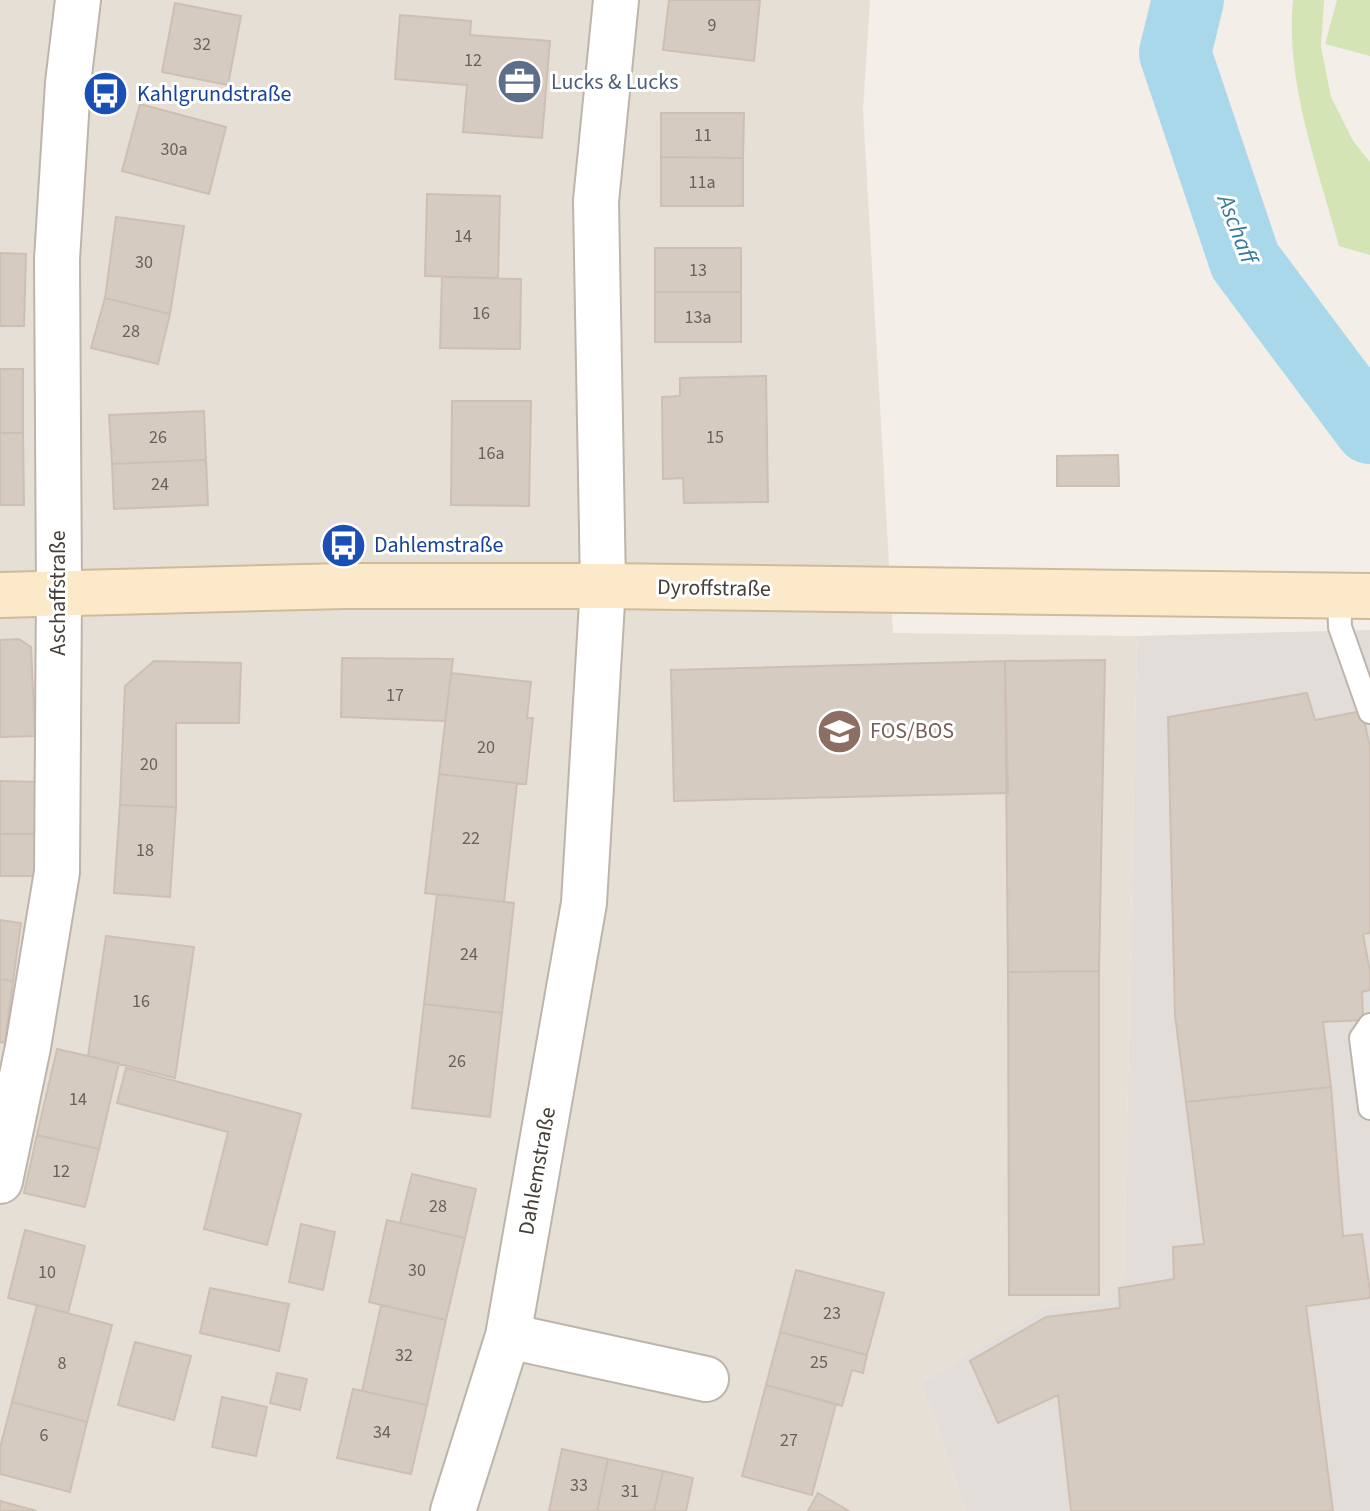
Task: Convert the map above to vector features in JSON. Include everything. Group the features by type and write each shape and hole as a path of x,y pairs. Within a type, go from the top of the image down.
{"main road":[{"name":"Dyroffstraße","path":"59,592 344,586 603,586 1355,595"},
{"path":"0,595 59,592"}],"street":[{"name":"Aschaffstraße","path":"0,1181 28,1047 57,872 57,259 68,83 78,0"},
{"name":"Dahlemstraße","path":"453,1511 508,1336 584,903 603,586 596,201 616,0"},
{"path":"508,1336 706,1379"}],"lane":[{"path":"1355,595 1340,627 1370,712"},
{"path":"1370,1025 1361,1038 1370,1108"}],"shaded area":[{"path":"0,0 870,0 863,110 893,633 1137,636 1124,1278 1102,1301 1048,1306 921,1383 966,1511 0,1511"},
{"path":"1370,630 1370,1511 966,1511 921,1383 1048,1306 1102,1301 1124,1278 1137,636"}],"green space":[{"path":"1293,0 1324,0 1321,47 1331,97 1353,141 1370,162 1370,255 1339,246 1299,93 1292,31"},
{"path":"1337,0 1370,0 1370,56 1325,44"}],"building":[{"path":"669,0 760,0 754,61 663,50"},
{"path":"175,3 241,16 228,85 162,72"},
{"path":"400,15 471,21 470,35 550,41 542,138 463,132 467,85 395,79"},
{"path":"140,104 226,127 209,194 122,171"},
{"path":"661,113 744,113 743,158 661,157"},
{"path":"661,157 743,158 743,206 661,206"},
{"path":"427,194 500,196 498,278 425,276"},
{"path":"116,217 184,226 170,314 105,298"},
{"path":"655,248 741,248 741,292 655,292"},
{"path":"0,253 26,254 24,326 0,326"},
{"path":"442,277 521,279 520,349 440,348"},
{"path":"655,292 741,292 741,342 655,342"},
{"path":"105,298 170,314 158,364 91,348"},
{"path":"0,369 23,369 23,433 0,433"},
{"path":"766,376 768,502 684,503 683,478 663,479 662,397 680,396 680,378"},
{"path":"452,401 531,401 529,506 451,505"},
{"path":"204,411 206,460 112,464 109,415"},
{"path":"0,433 23,433 24,505 0,505"},
{"path":"1118,455 1119,486 1057,486 1057,456"},
{"path":"206,460 208,505 114,509 112,464"},
{"path":"19,639 31,647 35,736 0,737 0,640"},
{"path":"342,658 453,659 445,721 341,717"},
{"path":"1105,660 1099,971 1008,972 1005,661"},
{"path":"154,661 241,663 239,723 176,723 176,807 120,805 125,686"},
{"name":"FOS/BOS","path":"1005,661 1008,793 674,801 671,670"},
{"path":"451,673 531,682 527,718 533,718 526,784 439,774"},
{"path":"1307,693 1315,720 1362,711 1370,747 1370,933 1363,934 1370,990 1362,992 1363,1020 1323,1022 1331,1087 1186,1102 1175,1015 1168,717"},
{"path":"439,774 517,783 504,902 425,893"},
{"path":"0,781 36,782 35,834 0,834"},
{"path":"120,805 176,807 170,897 114,893"},
{"path":"0,834 35,834 35,876 0,876"},
{"path":"437,894 514,903 502,1013 424,1004"},
{"path":"0,920 21,923 13,981 0,979"},
{"path":"106,936 194,947 175,1078 88,1056"},
{"path":"1099,971 1099,1295 1009,1295 1008,972"},
{"path":"0,979 13,981 5,1043 0,1042"},
{"path":"424,1004 502,1013 490,1117 412,1108"},
{"path":"57,1049 119,1063 99,1149 37,1135"},
{"path":"126,1068 301,1114 267,1245 204,1229 228,1132 117,1103"},
{"path":"1331,1087 1343,1236 1362,1234 1370,1292 1370,1298 1306,1306 1333,1511 1071,1511 1058,1395 998,1423 970,1361 1046,1317 1120,1308 1119,1288 1174,1279 1173,1247 1204,1244 1186,1102"},
{"path":"37,1135 99,1149 85,1207 24,1193"},
{"path":"412,1174 476,1189 465,1238 400,1223"},
{"path":"387,1220 465,1238 446,1320 369,1302"},
{"path":"301,1224 335,1232 323,1290 289,1282"},
{"path":"25,1230 85,1246 68,1313 8,1298"},
{"path":"796,1270 884,1293 867,1355 780,1332"},
{"path":"210,1288 289,1304 279,1351 200,1333"},
{"path":"37,1305 112,1325 87,1422 12,1402"},
{"path":"381,1305 446,1320 427,1405 362,1391"},
{"path":"780,1332 867,1355 863,1373 852,1370 842,1406 766,1385"},
{"path":"135,1342 191,1356 174,1420 118,1405"},
{"path":"277,1373 307,1379 300,1410 270,1403"},
{"path":"766,1385 836,1404 812,1495 742,1476"},
{"path":"353,1389 427,1405 411,1474 337,1458"},
{"path":"222,1397 267,1407 256,1456 212,1447"},
{"path":"12,1402 87,1422 70,1492 0,1474 0,1448"},
{"path":"562,1449 608,1459 597,1511 549,1511"},
{"path":"608,1459 663,1471 654,1511 597,1511"},
{"path":"663,1471 693,1478 686,1511 654,1511"},
{"path":"818,1493 849,1511 808,1511"},
{"path":"0,1501 37,1511 0,1511"}],"waterway":[{"name":"Aschaff","path":"1188,0 1175,53 1245,261 1370,428"}],"place":[{"name":"Lucks & Lucks","path":"520,82"},
{"name":"Kahlgrundstraße","path":"106,94"},
{"name":"Dahlemstraße","path":"343,545"},
{"name":"FOS/BOS","path":"839,731"}]}
